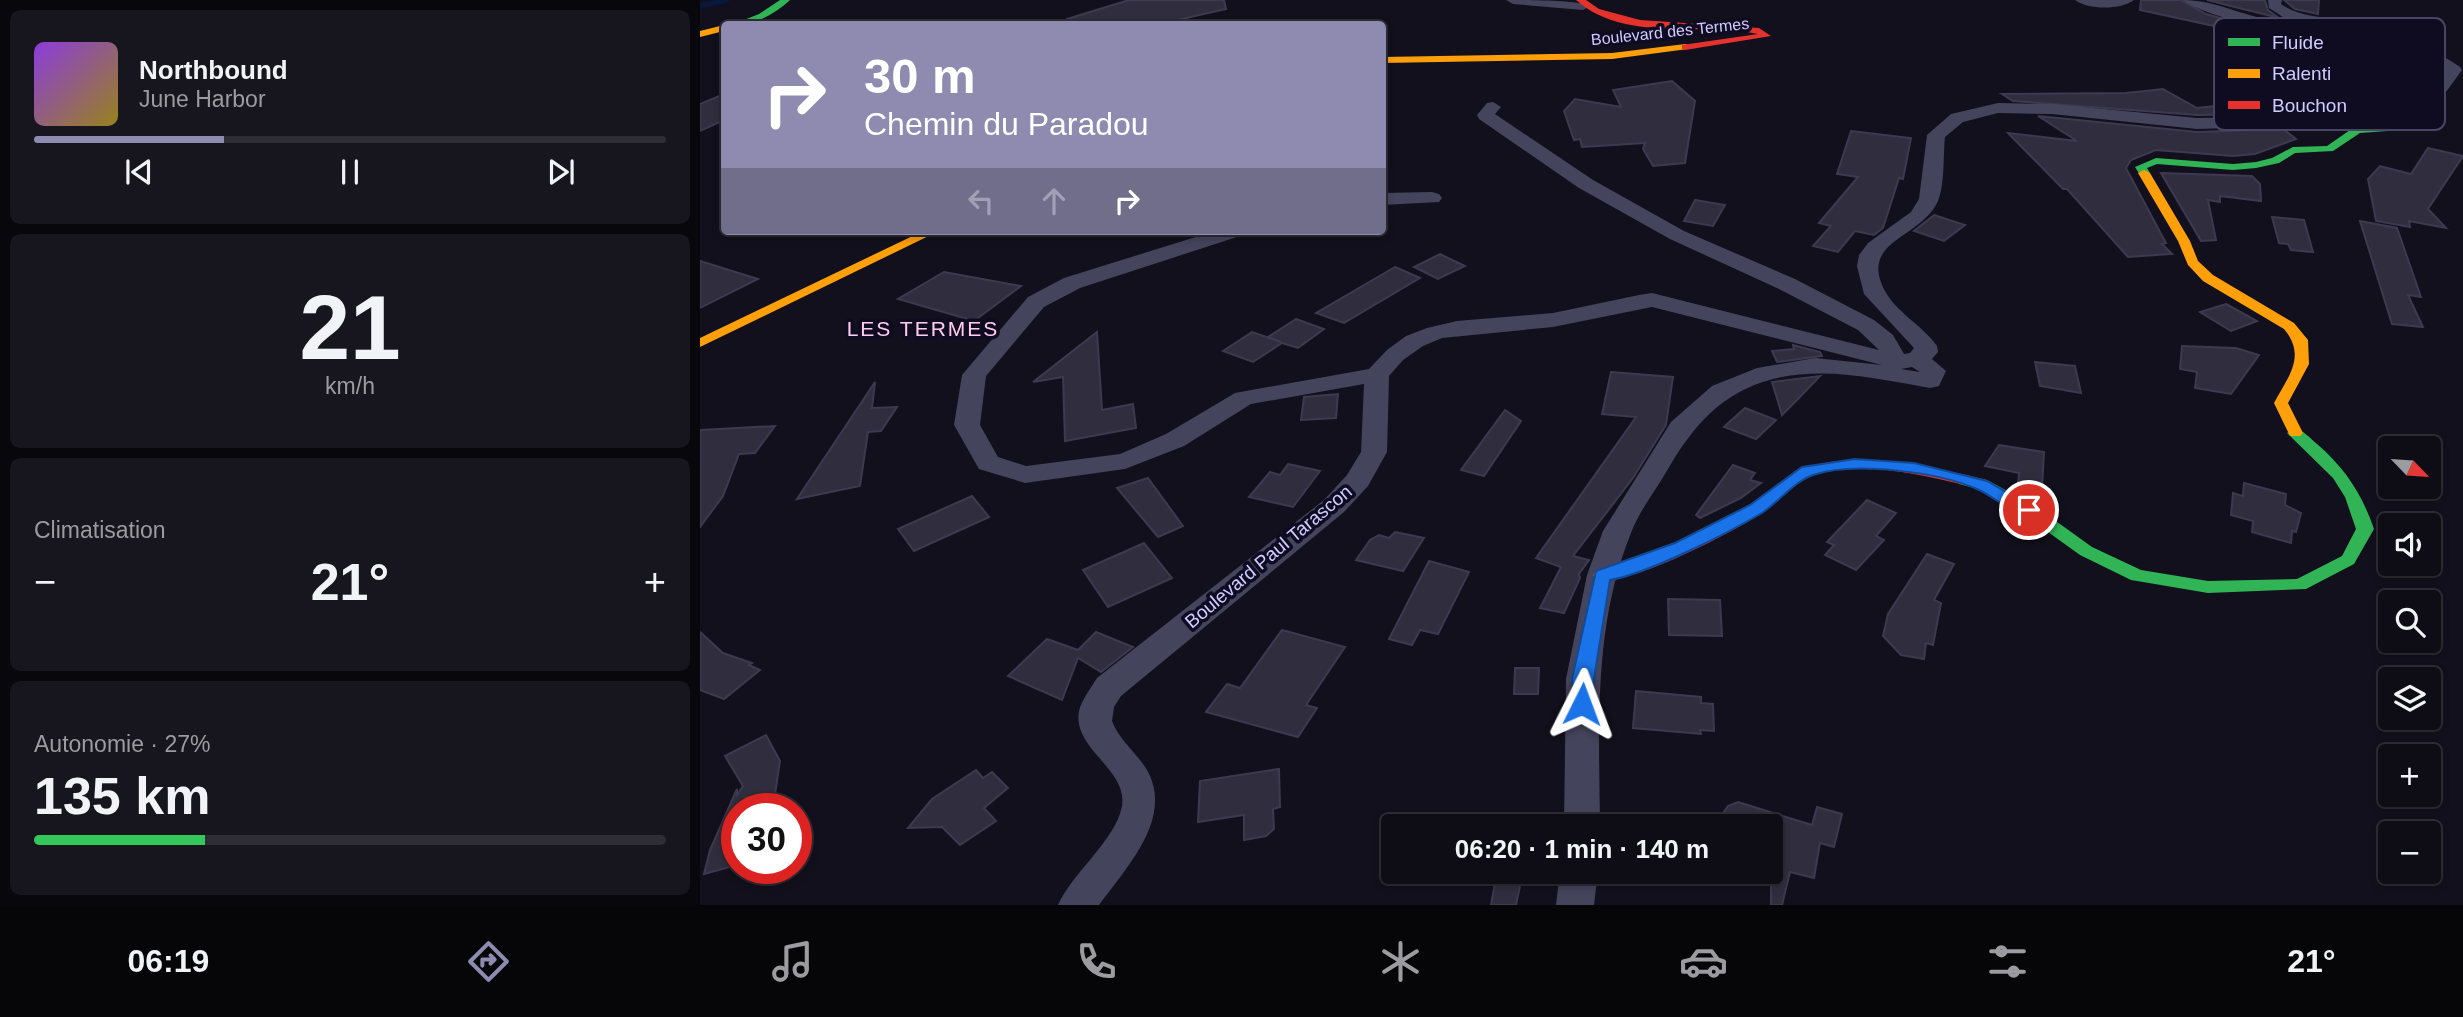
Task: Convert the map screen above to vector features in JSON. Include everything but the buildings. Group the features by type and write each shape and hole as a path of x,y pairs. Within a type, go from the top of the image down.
{"street":[{"path":"747,21 762,16 786,0"},
{"path":"1513,0 1581,3"},
{"path":"2082,0 2113,3 2127,0"},
{"path":"2190,0 2243,18"},
{"path":"2275,0 2274,5 2286,15 2303,18"},
{"name":"Boulevard des Termes","path":"1386,60 1612,57 1766,36 1759,31 1629,19 1602,14 1581,3"},
{"path":"700,34 721,29"},
{"path":"2445,63 2454,70 2445,82"},
{"path":"1493,107 1485,115 1586,184 1677,235 1787,284 1866,325 1907,361"},
{"path":"1907,361 1926,352 1925,346 1875,294 1868,266 1869,255 1875,247 1918,216 1929,199 1936,135 1958,117 1994,110 2062,108 2153,121 2214,121"},
{"path":"1602,575 1615,573 1681,547 1756,509 1808,470 1855,464 1914,468 1982,484 2029,510 2086,551 2137,576 2208,587 2300,584 2348,561 2365,529 2355,496 2337,469 2293,431 2281,403 2303,361 2302,342 2291,324 2220,289 2186,255 2184,241 2141,167 2156,161 2233,167 2256,165 2275,161 2293,150 2329,149 2357,130"},
{"path":"1386,199 1432,198"},
{"path":"700,343 925,235"},
{"path":"1223,235 1072,283 1036,302 974,375 967,425 988,463 1025,475 1125,461 1175,440 1244,398 1377,375 1405,345 1444,329 1554,320 1623,301 1652,300 1685,306 1760,329 1907,361 1934,371 1930,381 1850,367 1815,365 1766,373 1721,391 1680,427 1618,531 1602,575 1582,679 1582,814"},
{"name":"Boulevard Paul Tarascon","path":"1077,905 1125,836 1140,804 1135,778 1097,730 1095,711 1110,687 1334,506 1358,480 1374,453 1377,375"},
{"path":"1575,905 1577,884"}],"waterway":[{"path":"700,6 727,0"}],"traffic: fast":[{"path":"747,21 762,16 786,0"},
{"path":"2144,173 2141,167 2156,161 2233,167 2256,165 2275,161 2293,150 2329,149 2357,130"},
{"path":"1965,480 1981,484 2029,510 2086,551 2137,576 2208,587 2300,585 2348,560 2365,529 2347,485 2320,455 2295,433"}],"traffic: slow":[{"path":"700,34 721,29"},
{"path":"1386,60 1612,56 1685,47"},
{"path":"2144,173 2184,241 2192,262 2208,278 2289,326 2301,340 2302,364 2281,403 2295,433"},
{"path":"700,343 925,235"}],"traffic: jam":[{"path":"1580,0 1616,18 1640,23 1759,31 1767,36 1685,47"},
{"path":"1602,575 1660,558 1701,539 1755,510 1796,476 1811,470 1830,466 1889,466 1965,480"}],"district":[{"name":"LES TERMES","path":"923,329"}],"route":[{"path":"1582,704 1582,679 1602,575 1615,573 1681,547 1756,509 1789,487 1808,470 1855,464 1914,468 1982,484 2029,510"}]}
